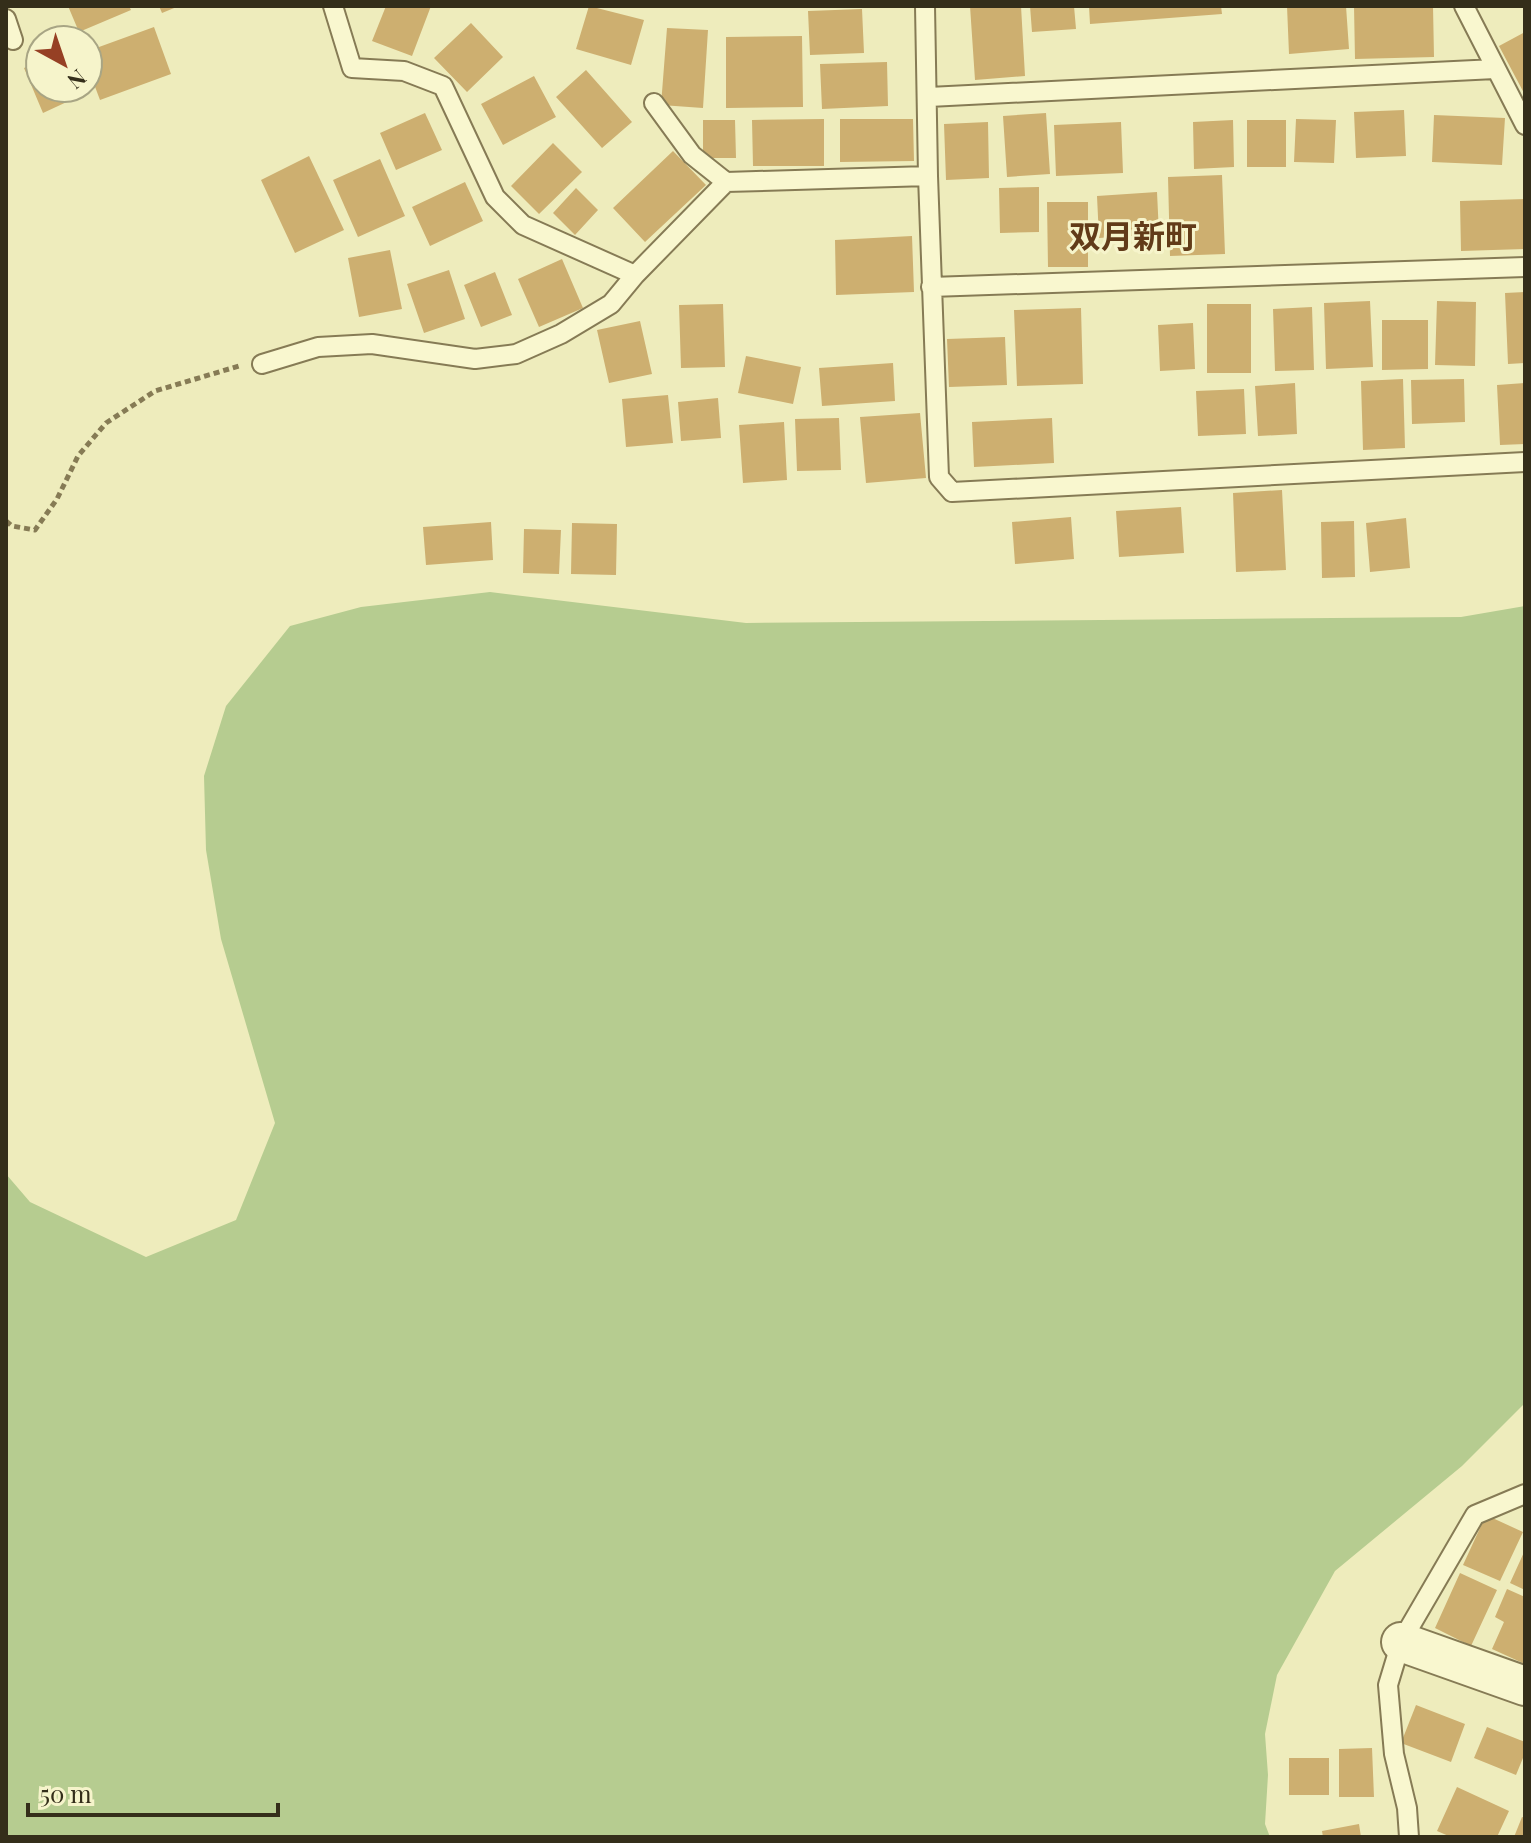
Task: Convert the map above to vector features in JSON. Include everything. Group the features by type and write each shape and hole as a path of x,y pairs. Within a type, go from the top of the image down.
{"street":[{"path":"1401,1642 1525,1686"}],"lane":[{"path":"333,6 352,68 404,71 443,86 495,197 523,225 635,275"},
{"path":"925,6 939,477 952,492 1525,462"},
{"path":"1464,6 1525,125"},
{"path":"6,19 13,40"},
{"path":"929,97 1495,69"},
{"path":"654,103 692,155 726,182 928,176"},
{"path":"262,364 318,347 372,344 475,359 516,354 561,334 611,304 635,275 726,182"},
{"path":"931,287 1525,267"},
{"path":"1409,1837 1407,1808 1394,1754 1388,1685 1401,1642 1475,1515 1523,1497"}],"path":[{"path":"6,521 12,526 35,530 57,499 78,456 106,423 155,391 234,367 262,364"}],"green space":[{"path":"490,592 746,623 1461,617 1525,606 1525,1403 1462,1466 1335,1571 1277,1675 1265,1734 1268,1775 1265,1824 1270,1837 6,1837 6,1174 30,1202 146,1257 236,1220 275,1123 221,939 206,850 204,776 226,706 290,626 361,607"}],"building":[{"path":"68,6 129,6 131,10 98,24 76,24"},
{"path":"159,6 179,6 162,13"},
{"path":"386,6 431,6 412,56 372,41"},
{"path":"589,6 644,20 631,65 576,49"},
{"path":"970,6 1021,6 1025,76 975,80"},
{"path":"1030,6 1074,6 1076,29 1032,32"},
{"path":"1089,6 1221,6 1222,14 1090,24"},
{"path":"1287,6 1346,6 1349,49 1289,54"},
{"path":"1354,6 1433,6 1434,57 1355,59"},
{"path":"862,9 864,53 810,55 808,11"},
{"path":"471,23 503,57 467,92 434,58"},
{"path":"154,27 171,74 104,99 104,45"},
{"path":"667,28 708,30 703,108 661,105"},
{"path":"1525,32 1525,95 1499,46"},
{"path":"802,36 803,107 726,108 726,37"},
{"path":"887,62 888,106 822,109 820,64"},
{"path":"586,70 632,122 602,148 556,97"},
{"path":"534,76 556,117 503,145 481,104"},
{"path":"39,104 62,104 43,113"},
{"path":"1404,110 1406,156 1356,158 1354,112"},
{"path":"425,113 442,150 396,170 380,133"},
{"path":"1046,113 1050,174 1007,177 1003,116"},
{"path":"1434,115 1505,118 1502,165 1432,162"},
{"path":"824,119 824,166 753,166 752,120"},
{"path":"840,119 913,119 914,161 840,162"},
{"path":"1296,119 1336,120 1334,163 1294,162"},
{"path":"703,120 735,120 736,158 703,158"},
{"path":"1233,120 1234,167 1194,169 1193,122"},
{"path":"1247,120 1286,120 1286,167 1247,167"},
{"path":"988,122 989,178 946,180 944,124"},
{"path":"1121,122 1123,173 1056,176 1054,125"},
{"path":"553,143 582,172 539,214 511,186"},
{"path":"673,151 706,185 645,242 613,208"},
{"path":"309,156 344,230 295,253 261,180"},
{"path":"380,159 405,216 358,237 333,180"},
{"path":"1222,175 1225,254 1170,256 1168,177"},
{"path":"465,182 483,221 430,246 412,207"},
{"path":"1039,187 1039,232 1000,233 999,188"},
{"path":"576,188 598,210 575,235 553,213"},
{"path":"1157,192 1159,234 1099,238 1097,196"},
{"path":"1525,199 1525,249 1461,251 1460,201"},
{"path":"1047,202 1088,202 1088,267 1048,267"},
{"path":"912,236 914,292 836,295 835,240"},
{"path":"390,250 402,309 359,317 348,258"},
{"path":"562,259 583,308 539,327 518,279"},
{"path":"449,270 465,319 424,333 407,284"},
{"path":"495,272 512,315 481,327 464,285"},
{"path":"1525,292 1525,363 1508,364 1505,293"},
{"path":"1370,301 1373,367 1326,369 1324,303"},
{"path":"1437,301 1476,302 1475,366 1435,365"},
{"path":"723,304 725,367 681,368 679,305"},
{"path":"1207,304 1251,304 1251,373 1207,373"},
{"path":"1312,307 1314,370 1275,371 1273,309"},
{"path":"1081,308 1083,384 1017,386 1014,310"},
{"path":"1382,320 1428,320 1428,369 1382,370"},
{"path":"640,321 652,374 609,383 597,330"},
{"path":"1193,323 1195,369 1160,371 1158,325"},
{"path":"1005,337 1007,385 949,387 947,339"},
{"path":"746,356 801,367 793,404 738,393"},
{"path":"893,363 895,401 822,406 819,368"},
{"path":"1403,379 1405,448 1363,450 1361,381"},
{"path":"1464,379 1465,422 1412,424 1411,380"},
{"path":"1295,383 1297,434 1258,436 1255,386"},
{"path":"1525,383 1525,444 1500,445 1497,385"},
{"path":"1244,389 1246,434 1198,436 1196,391"},
{"path":"668,395 673,443 626,447 622,399"},
{"path":"718,398 721,438 681,441 678,402"},
{"path":"920,413 926,478 866,483 860,417"},
{"path":"839,418 841,470 797,471 795,419"},
{"path":"1052,418 1054,463 974,467 972,422"},
{"path":"784,422 787,480 743,483 739,425"},
{"path":"1282,490 1286,570 1236,572 1233,493"},
{"path":"1181,507 1184,553 1119,557 1116,511"},
{"path":"1071,517 1074,559 1015,564 1012,522"},
{"path":"1406,518 1410,568 1370,572 1366,523"},
{"path":"1354,521 1355,577 1322,578 1321,522"},
{"path":"491,522 493,560 426,565 423,527"},
{"path":"572,523 617,524 616,575 571,574"},
{"path":"524,529 561,530 559,574 523,573"},
{"path":"1486,1515 1523,1532 1500,1581 1463,1565"},
{"path":"1525,1550 1525,1590 1510,1583"},
{"path":"1460,1573 1497,1590 1471,1646 1435,1628"},
{"path":"1507,1589 1525,1597 1525,1664 1492,1649 1504,1622 1495,1617"},
{"path":"1416,1705 1465,1724 1451,1762 1401,1743"},
{"path":"1487,1727 1525,1742 1525,1753 1516,1775 1474,1758"},
{"path":"1372,1748 1374,1797 1339,1797 1339,1749"},
{"path":"1289,1758 1329,1758 1329,1795 1289,1795"},
{"path":"1457,1787 1509,1811 1497,1837 1451,1837 1437,1831"},
{"path":"1522,1817 1525,1818 1525,1837 1514,1837"},
{"path":"1359,1824 1361,1837 1323,1837 1322,1831"}],"district":[{"name":"双月新町","path":"1133,237"}]}
